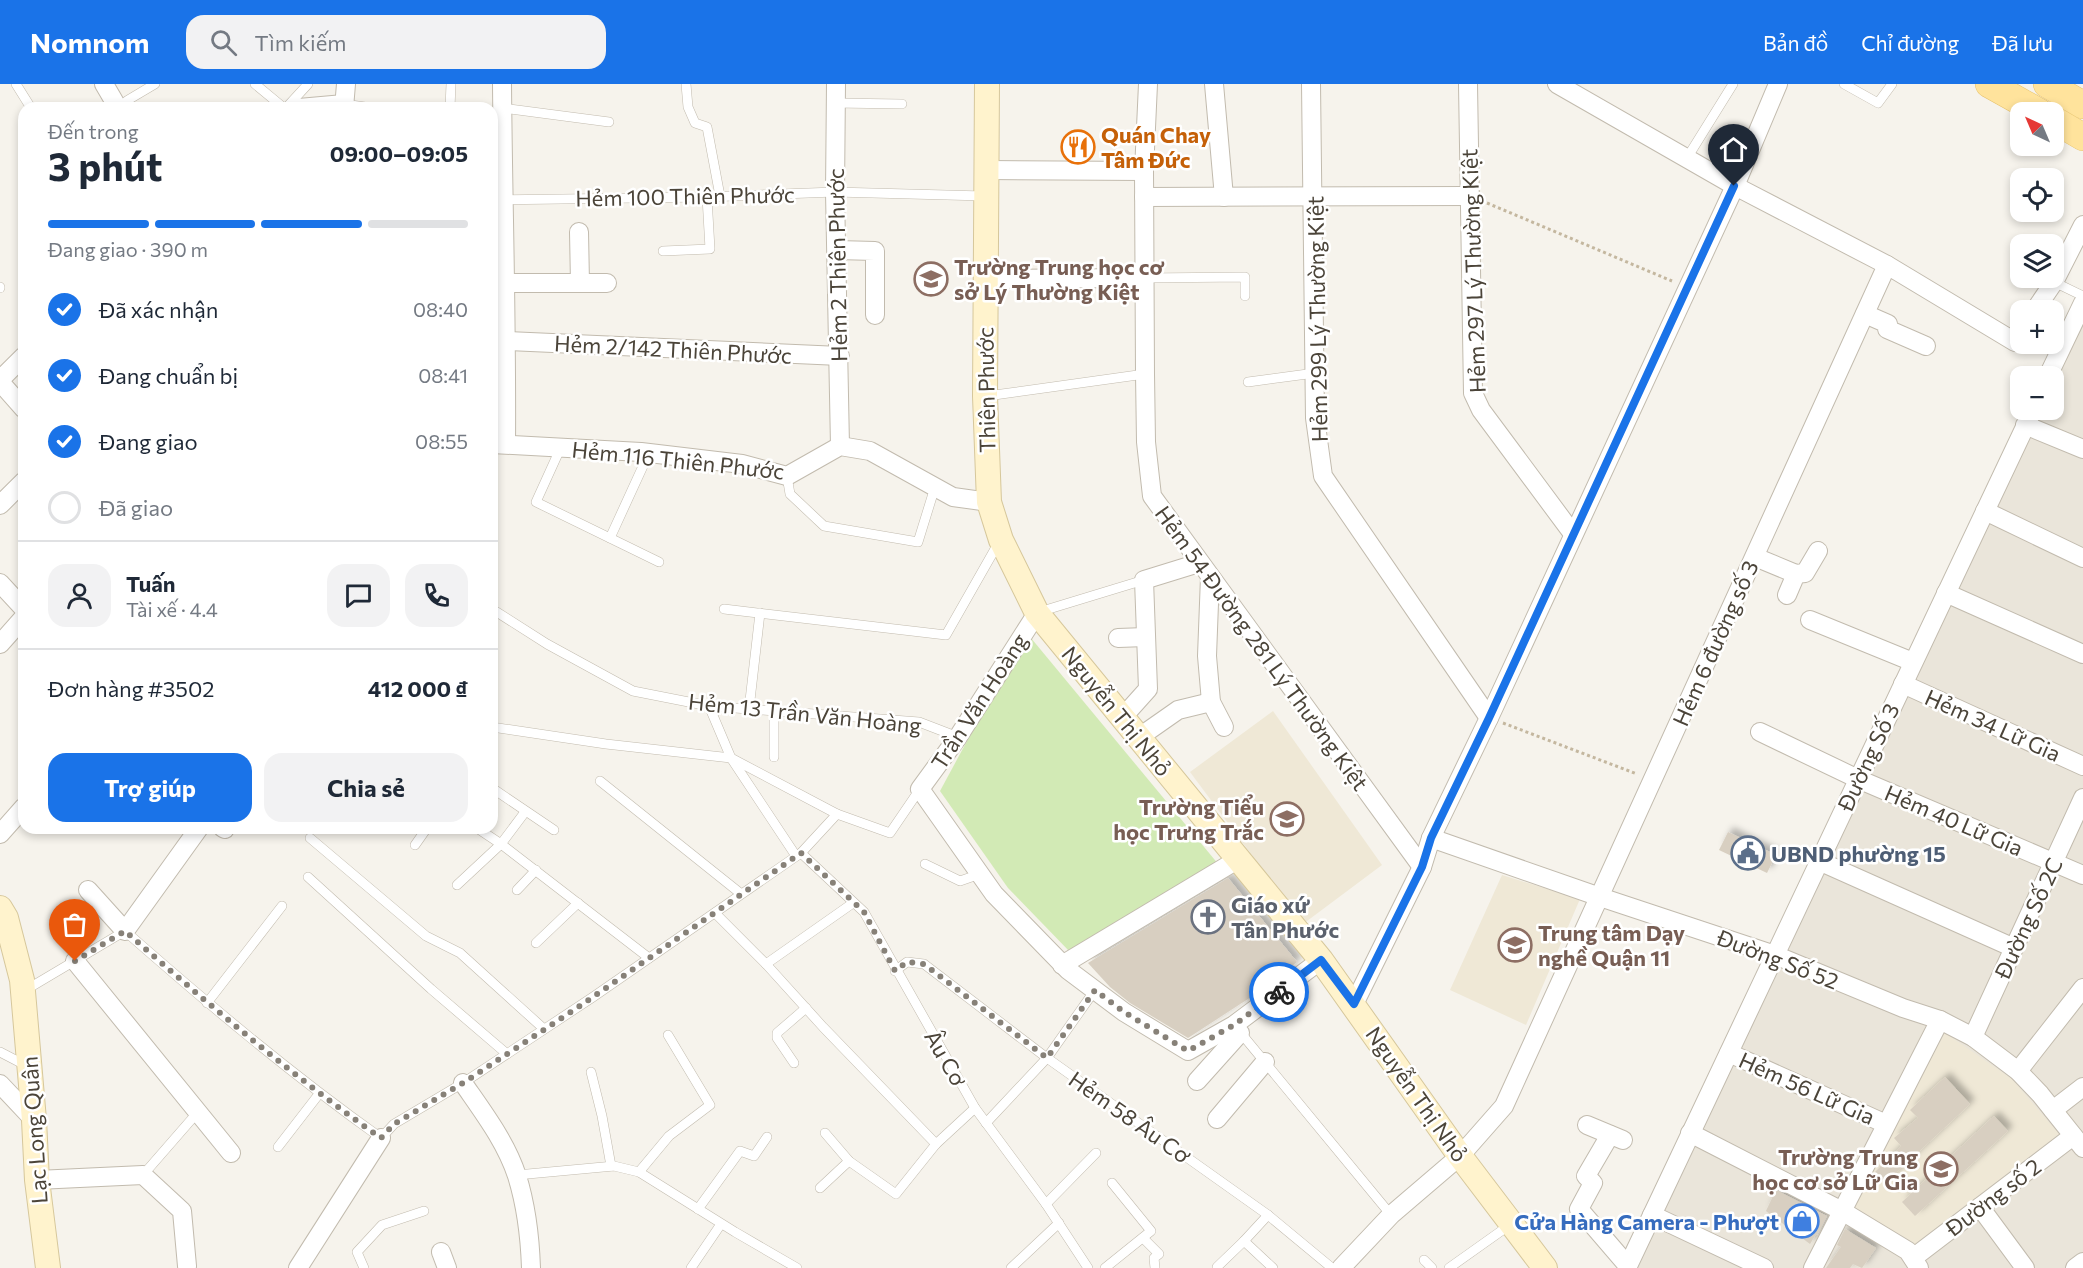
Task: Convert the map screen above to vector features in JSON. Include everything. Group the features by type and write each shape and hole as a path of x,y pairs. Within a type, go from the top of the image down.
{"main road":[{"path":"1989,84 2021,102"},
{"path":"2047,84 2083,105"},
{"path":"2064,126 2083,137"}],"street":[{"path":"104,84 114,102"},
{"path":"344,102 346,84"},
{"path":"498,126 502,108 501,84"},
{"name":"Hẻm 2 Thiên Phước","path":"836,84 835,192 840,446"},
{"name":"Thiên Phước","path":"987,84 985,396 988,502 1001,540 1037,613"},
{"name":"Hẻm 54 Đường 281 Lý Thường Kiệt","path":"1148,84 1144,171 1144,278 1146,442 1152,496 1422,867"},
{"path":"1214,84 1224,197"},
{"name":"Hẻm 299 Lý Thường Kiệt","path":"1311,84 1315,418 1323,476 1489,718"},
{"name":"Hẻm 297 Lý Thường Kiệt","path":"1468,84 1473,393 1481,410 1573,534"},
{"path":"1557,84 1734,186 1887,265 2010,340"},
{"path":"1354,1004 1422,867 1431,838 1489,718 1688,287 1778,84"},
{"path":"987,170 1144,171"},
{"path":"1144,197 1470,196"},
{"path":"498,224 504,351 499,444"},
{"path":"2064,262 2083,225"},
{"path":"579,232 580,283"},
{"path":"837,250 875,251 874,315"},
{"name":"Hẻm 6 đường số 3","path":"1341,1268 1391,1215 1460,1156 1504,1106 1887,265"},
{"path":"500,272 580,283 608,283"},
{"path":"985,279 1144,278"},
{"path":"2053,366 2083,303"},
{"path":"1864,314 1888,324 1887,329 1926,346"},
{"name":"Hẻm 2/142 Thiên Phước","path":"504,351 840,356"},
{"path":"18,362 0,381 18,402"},
{"name":"Đường Số 3","path":"1627,1267 2028,420"},
{"path":"2034,420 2083,449"},
{"name":"Hẻm 116 Thiên Phước","path":"499,444 649,453 742,464 787,476 840,446"},
{"path":"840,446 870,451 953,497 988,502"},
{"path":"0,505 18,486"},
{"path":"1985,511 2083,558"},
{"path":"1755,556 1796,574 1804,573 1818,551"},
{"path":"1122,718 1148,689 1144,580 1205,570 1207,656 1211,702 1224,727"},
{"path":"1787,595 1796,574"},
{"path":"0,584 18,603"},
{"path":"1946,593 2083,654"},
{"name":"Nguyễn Thị Nhỏ","path":"1037,613 1321,960 1460,1156 1545,1268"},
{"name":"Trần Văn Hoàng","path":"1037,613 958,737 920,789 994,894 1062,964 1124,1012 1188,1051 1237,1029 1321,960"},
{"path":"1810,620 1913,662"},
{"path":"0,644 18,624"},
{"path":"1118,638 1146,637"},
{"name":"Hẻm 34 Lữ Gia","path":"1903,684 2083,766"},
{"path":"1138,738 1178,710 1211,702"},
{"name":"Hẻm 40 Lữ Gia","path":"1760,732 1858,779 2083,875"},
{"name":"Đường Số 2C","path":"1973,1037 2083,798"},
{"path":"0,834 18,814"},
{"path":"88,890 125,931 196,834"},
{"name":"Đường Số 52","path":"1431,838 1775,955 1903,1008 1940,1020 1973,1037 2018,1071 2078,1142"},
{"path":"1062,964 1237,860"},
{"path":"1819,861 2014,948"},
{"name":"Lạc Long Quân","path":"0,908 6,918 22,980 37,1180 48,1268"},
{"path":"75,961 231,1154"},
{"path":"2018,1071 2083,988"},
{"path":"1813,1268 1940,1020"},
{"path":"1197,1081 1237,1029"},
{"name":"Hẻm 56 Lữ Gia","path":"1729,1053 1886,1124"},
{"path":"1217,1119 1265,1062"},
{"path":"463,1083 494,1128 517,1175 530,1238 531,1268"},
{"path":"0,1084 34,1120"},
{"path":"2053,1110 2083,1087"},
{"path":"1587,1125 1617,1137 1586,1176 1593,1183 1579,1209 1627,1267"},
{"path":"1690,1133 1842,1211 1908,1251 1916,1263"},
{"path":"298,1268 381,1138"},
{"name":"Đường số 2","path":"1916,1263 1980,1207 2078,1142"},
{"path":"37,1180 143,1175 182,1211 188,1266"},
{"path":"1980,1207 2025,1268"},
{"path":"1652,1215 1756,1266"},
{"path":"2075,1268 2083,1262"}],"lane":[{"path":"16,84 27,102"},
{"path":"126,102 155,84"},
{"path":"255,84 278,102"},
{"path":"291,102 308,84"},
{"path":"450,102 451,84"},
{"path":"686,84 688,107 695,123 707,127 720,196"},
{"path":"1687,158 1733,84"},
{"path":"1844,84 1878,103 1892,84"},
{"path":"835,103 902,104"},
{"path":"502,108 609,122"},
{"name":"Hẻm 100 Thiên Phước","path":"498,200 707,197 835,192 986,196"},
{"path":"663,251 710,249 707,197"},
{"path":"1144,278 1245,277 1245,296"},
{"path":"2064,287 2083,296"},
{"path":"1248,382 1315,373"},
{"path":"985,396 1145,374"},
{"path":"561,447 536,502 659,562"},
{"path":"610,538 649,453"},
{"path":"787,476 790,494 824,526 918,542 935,487"},
{"path":"724,609 946,634 1001,540"},
{"path":"1037,613 1144,580"},
{"name":"Hẻm 13 Trần Văn Hoàng","path":"498,613 547,644 633,690 709,706 919,722 958,737"},
{"path":"749,709 760,613"},
{"path":"498,728 606,744 731,758 709,706"},
{"path":"774,711 774,757"},
{"name":"Trần Văn Hoàng","path":"731,758 837,814 890,833 920,789"},
{"name":"Âu Cơ","path":"731,758 798,854 864,912 895,971 975,1108 1046,1204 1088,1268"},
{"path":"600,781 740,893"},
{"path":"498,792 554,830"},
{"path":"457,885 501,844 525,812"},
{"path":"23,992 125,931 207,1003 319,1094 381,1138 394,1124 463,1083 715,913 740,893 798,854 837,814"},
{"path":"415,845 423,834"},
{"path":"486,834 650,958"},
{"path":"310,838 426,936 460,953 544,1029"},
{"path":"925,864 960,881 980,874"},
{"path":"517,890 536,870"},
{"path":"308,877 507,1054"},
{"path":"536,943 578,903"},
{"path":"766,964 853,903"},
{"path":"207,1003 282,906"},
{"path":"715,913 936,1144"},
{"name":"Hẻm 58 Âu Cơ","path":"895,971 907,962 924,964 1047,1058 1268,1215 1332,1268"},
{"path":"986,1123 1047,1058 1095,990"},
{"path":"794,1063 777,1038 777,1033 806,1008"},
{"path":"1237,1029 1391,1215"},
{"path":"639,1172 669,1136 710,1105 668,1035"},
{"path":"0,1052 30,1068"},
{"path":"591,1072 611,1166"},
{"path":"278,1147 319,1094"},
{"path":"825,1132 849,1161 896,1194 936,1144 975,1108"},
{"path":"143,1175 197,1113"},
{"path":"698,1209 740,1151 754,1156 767,1137"},
{"path":"1046,1204 1096,1153"},
{"path":"820,1188 849,1161"},
{"path":"517,1175 611,1166 639,1172 797,1268"},
{"path":"1106,1268 1150,1231 1112,1183"},
{"path":"364,1268 357,1252 382,1225 424,1211"},
{"path":"1217,1267 1268,1215"},
{"path":"1011,1268 1059,1223"},
{"path":"691,1268 722,1224"},
{"path":"1449,1268 1511,1224"},
{"path":"1143,1238 1159,1254 1154,1258 1155,1268"},
{"path":"1244,1241 1273,1268"},
{"path":"1424,1260 1432,1268"}],"path":[{"path":"1470,196 1688,287"},
{"path":"1489,718 1653,780"}],"shaded area":[{"path":"2083,311 2083,1268 1630,1268 2031,420 2064,420 2064,366 2058,366"},
{"name":"Trường Tiểu học Trưng Trắc","path":"1273,711 1382,865 1303,924 1190,772"},
{"name":"Trung tâm Dạy nghề Quận 11","path":"1502,875 1580,899 1526,1025 1450,990"},
{"name":"Trường Trung học cơ sở Lữ Gia","path":"1945,1033 2012,1079 2059,1134 1915,1244 1849,1204"}],"green space":[{"path":"1026,632 1219,865 1070,952 1008,888 940,791"}],"building":[{"name":"UBND phường 15","path":"1728,832 1776,855 1767,873 1719,850"},
{"name":"Giáo xứ Tân Phước","path":"1228,878 1297,962 1251,997 1188,1038 1130,1003 1110,987 1088,963"},
{"path":"1945,1077 1970,1104 1885,1183 1875,1172 1901,1146 1894,1138 1918,1118 1910,1110"},
{"path":"1994,1116 2008,1131 1915,1216 1902,1202"},
{"path":"1776,1190 1827,1216 1810,1244 1766,1211"},
{"path":"1845,1229 1876,1248 1862,1268 1853,1264 1850,1268 1826,1268 1841,1247 1837,1245"}],"way so far":[{"path":"75,961 125,931 207,1003 319,1094 381,1138 394,1124 463,1083 577,1008 715,913 740,893 801,853 864,912 895,971 907,962 924,964 1047,1058 1095,990 1124,1012 1188,1051 1234,1025 1279,992"}],"place":[{"name":"Quán Chay Tâm Đức","path":"1078,147"},
{"name":"Trường Trung học cơ sở Lý Thường Kiệt","path":"931,279"},
{"name":"Trường Tiểu học Trưng Trắc","path":"1287,819"},
{"name":"UBND phường 15","path":"1748,853"},
{"name":"Giáo xứ Tân Phước","path":"1208,917"},
{"name":"Trung tâm Dạy nghề Quận 11","path":"1515,945"},
{"name":"Trường Trung học cơ sở Lữ Gia","path":"1941,1169"},
{"name":"Cửa Hàng Camera - Phượt","path":"1802,1221"}],"route":[{"path":"1279,992 1321,960 1354,1004 1422,867 1431,838 1489,718 1734,186"}]}
